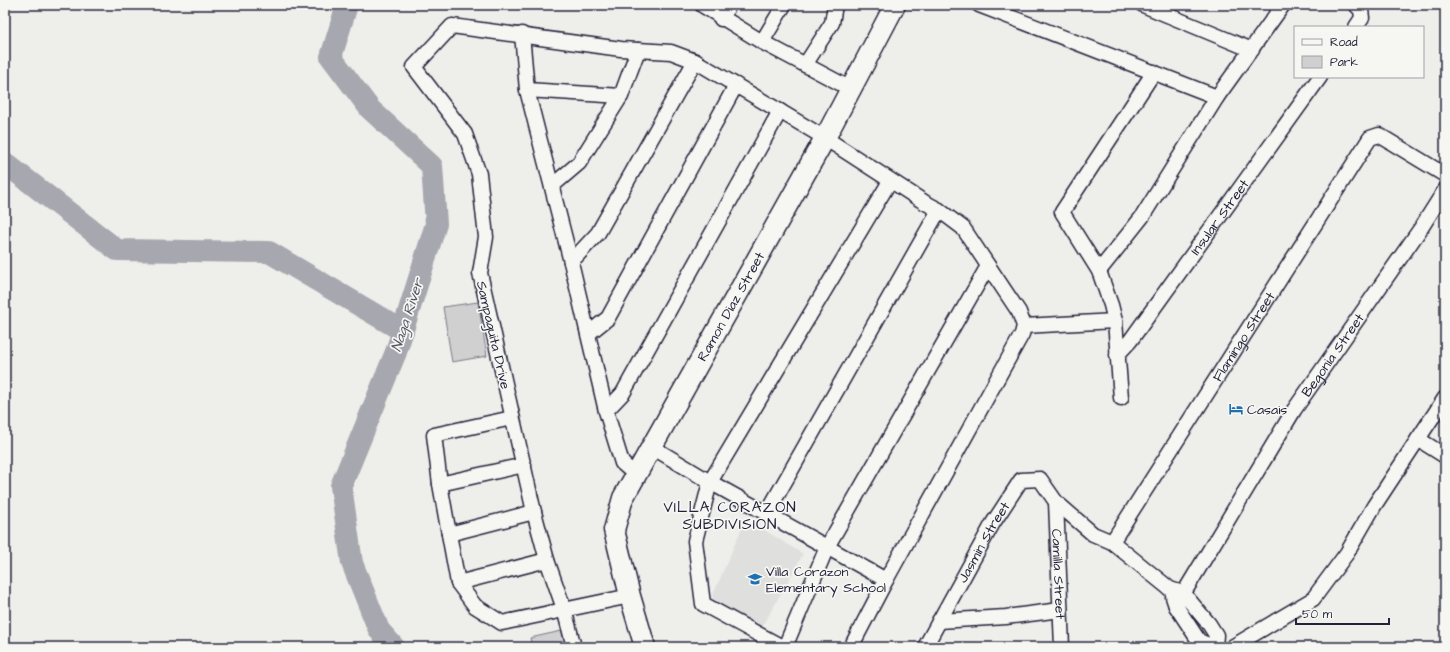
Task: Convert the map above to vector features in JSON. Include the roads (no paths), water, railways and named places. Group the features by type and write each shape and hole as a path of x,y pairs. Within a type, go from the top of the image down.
{"street":[{"path":"702,5 721,19 851,90"},
{"path":"721,19 729,5"},
{"path":"762,42 784,5"},
{"path":"805,65 832,23 836,5"},
{"name":"Ramon Diaz Street","path":"645,647 630,596 614,530 623,498 637,476 825,138 895,5"},
{"path":"979,5 1217,97"},
{"path":"1143,5 1252,50"},
{"path":"1099,271 1142,217 1217,97 1283,5"},
{"path":"1356,5 1361,10 1362,18 1357,26"},
{"name":"Sampaguita Drive","path":"522,34 452,26 414,67 465,134 479,174 486,237 480,273 534,512 542,534 547,560 564,609 574,647"},
{"path":"637,476 622,463 606,411 571,262 526,90 522,34 638,50 671,52 695,61 825,138 939,210 963,228 1019,312 1024,326 1022,334 886,580 851,647"},
{"path":"552,186 579,163 621,96 638,50"},
{"path":"571,262 598,233 695,61"},
{"path":"1121,398 1115,321 1099,271 1062,212 1154,72"},
{"name":"Insular Street","path":"1117,355 1130,341 1319,78"},
{"path":"588,334 608,318 736,85"},
{"path":"526,90 621,96"},
{"path":"606,411 623,393 780,111"},
{"name":"Flamingo Street","path":"1112,542 1370,138 1379,135 1445,176"},
{"path":"782,647 703,604 695,541 710,482 890,180"},
{"name":"Begonia Street","path":"1177,591 1294,410 1421,228 1445,190"},
{"path":"767,513 939,210"},
{"path":"785,647 827,547 988,266"},
{"path":"1024,326 1115,321"},
{"path":"1232,647 1313,599 1347,553 1374,506 1445,398"},
{"path":"512,418 434,435 440,484 458,583 475,606 502,623 630,596"},
{"path":"1418,439 1445,456"},
{"path":"652,447 710,482 886,580"},
{"path":"440,484 524,465"},
{"name":"Jasmin Street","path":"925,647 993,523 1021,480 1040,478 1056,502"},
{"path":"1056,502 1093,534 1112,542 1177,591 1208,624 1216,635 1214,647 1199,641 1176,606 1177,591"},
{"name":"Camilla Street","path":"1056,502 1062,647"},
{"path":"449,534 534,512"},
{"path":"458,583 547,560"},
{"path":"939,621 1006,617 1060,610"}],"waterway":[{"name":"Naga River","path":"347,5 331,57 370,109 432,166 436,224 396,352 341,486 352,563 379,630 394,647"},
{"path":"5,163 117,250 269,252 403,331"}],"place":[{"name":"Casais","path":"1236,409"},
{"name":"Villa Corazon Elementary School","path":"755,579"}],"district":[{"name":"VILLA CORAZON SUBDIVISION","path":"730,516"}]}
